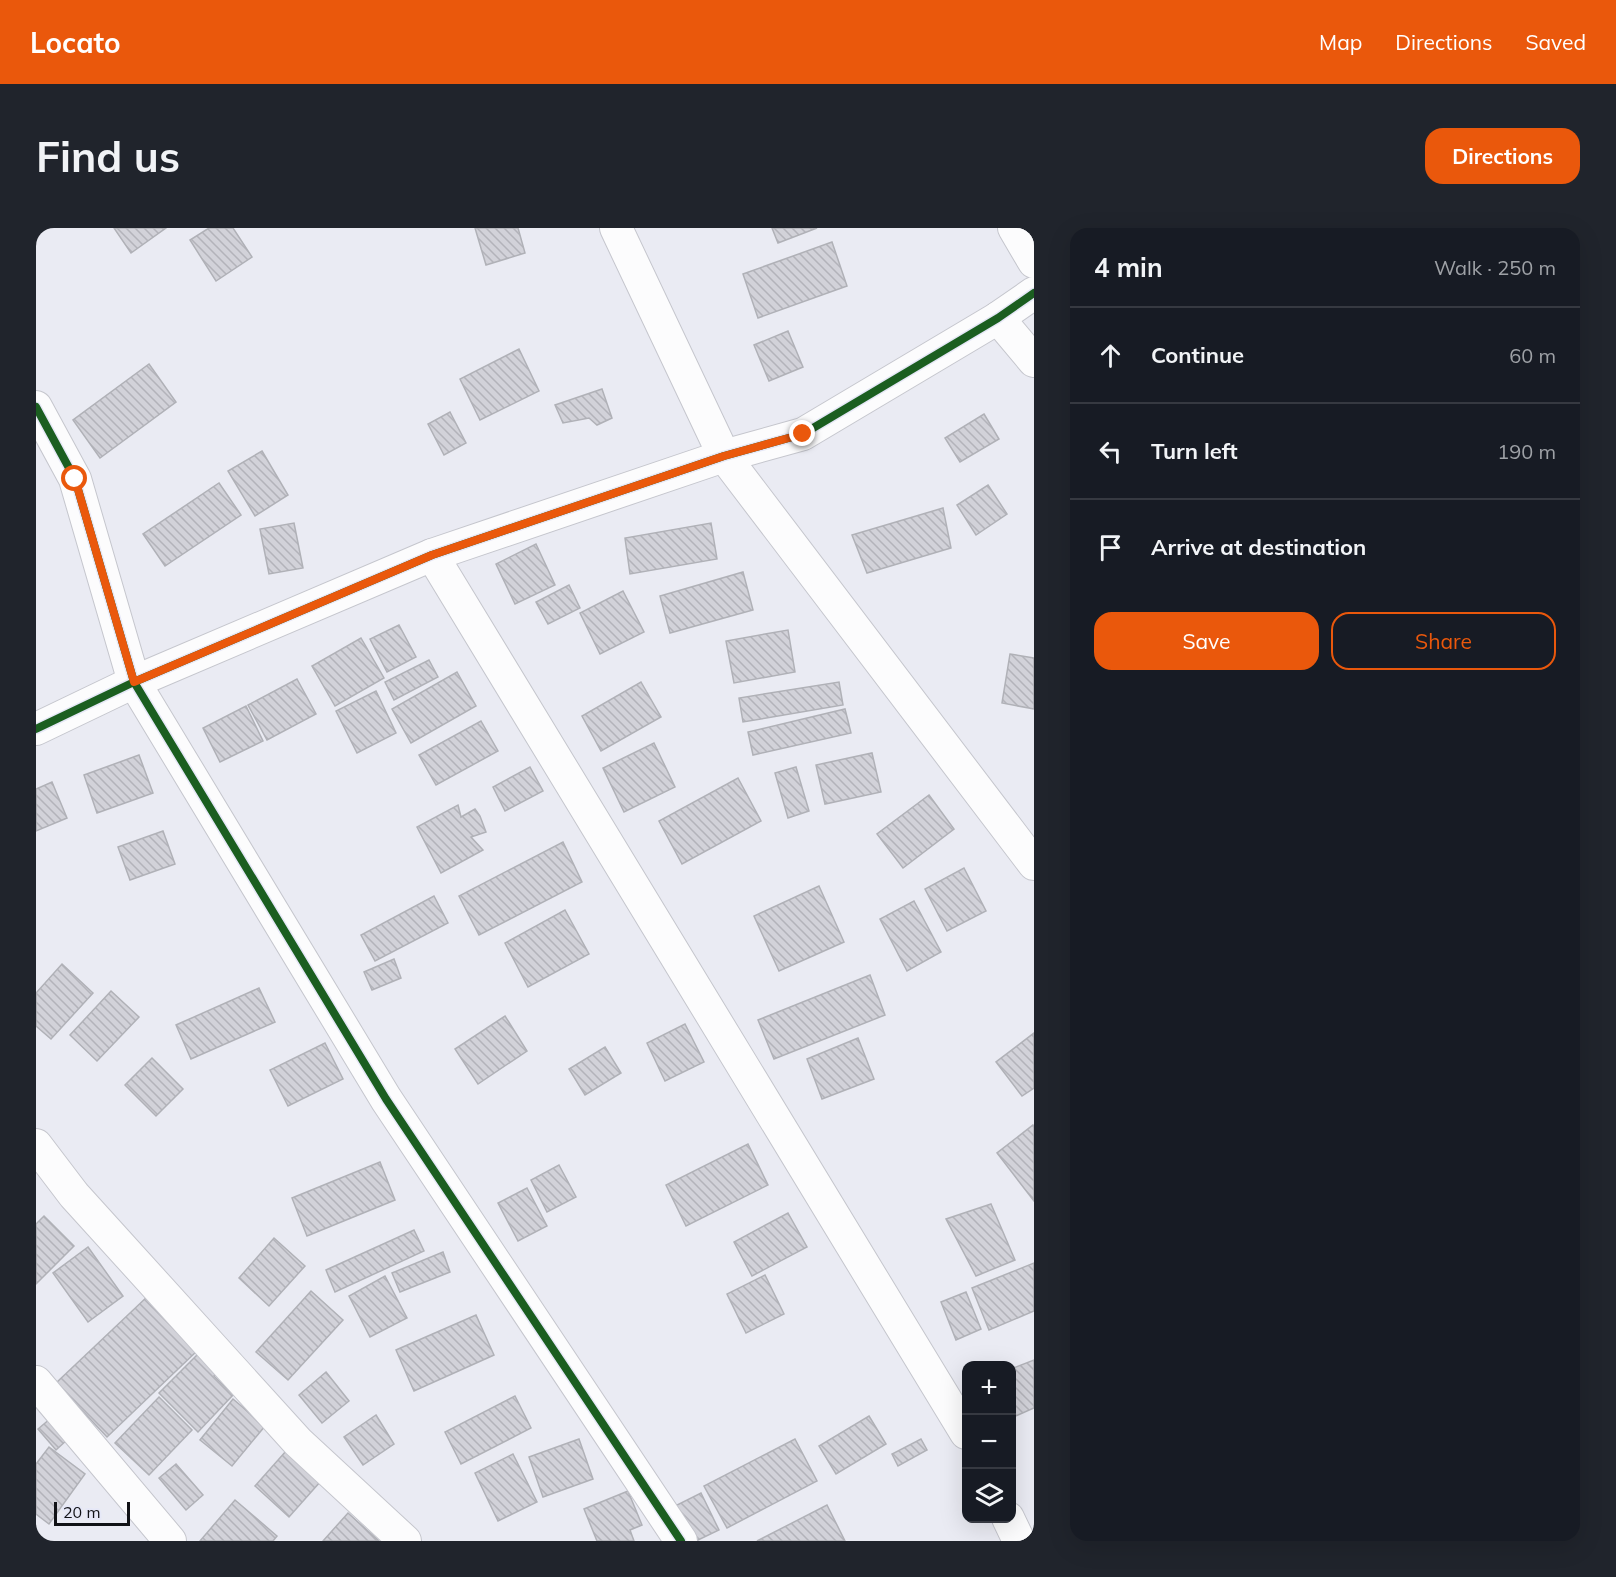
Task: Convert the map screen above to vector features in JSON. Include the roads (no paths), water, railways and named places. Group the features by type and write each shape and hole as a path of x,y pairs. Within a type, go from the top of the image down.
{"street":[{"path":"616,228 724,456 1034,864"},
{"path":"1014,228 1034,262"},
{"path":"36,729 134,682 432,555 724,456 803,434 998,318 1034,293"},
{"path":"998,318 1034,361"},
{"path":"36,407 75,479 134,682 386,1099 681,1541"},
{"path":"432,555 962,1426"},
{"path":"36,1145 74,1195 298,1442 405,1541"},
{"path":"36,1382 170,1541"},
{"path":"1010,1523 1019,1541"}]}
